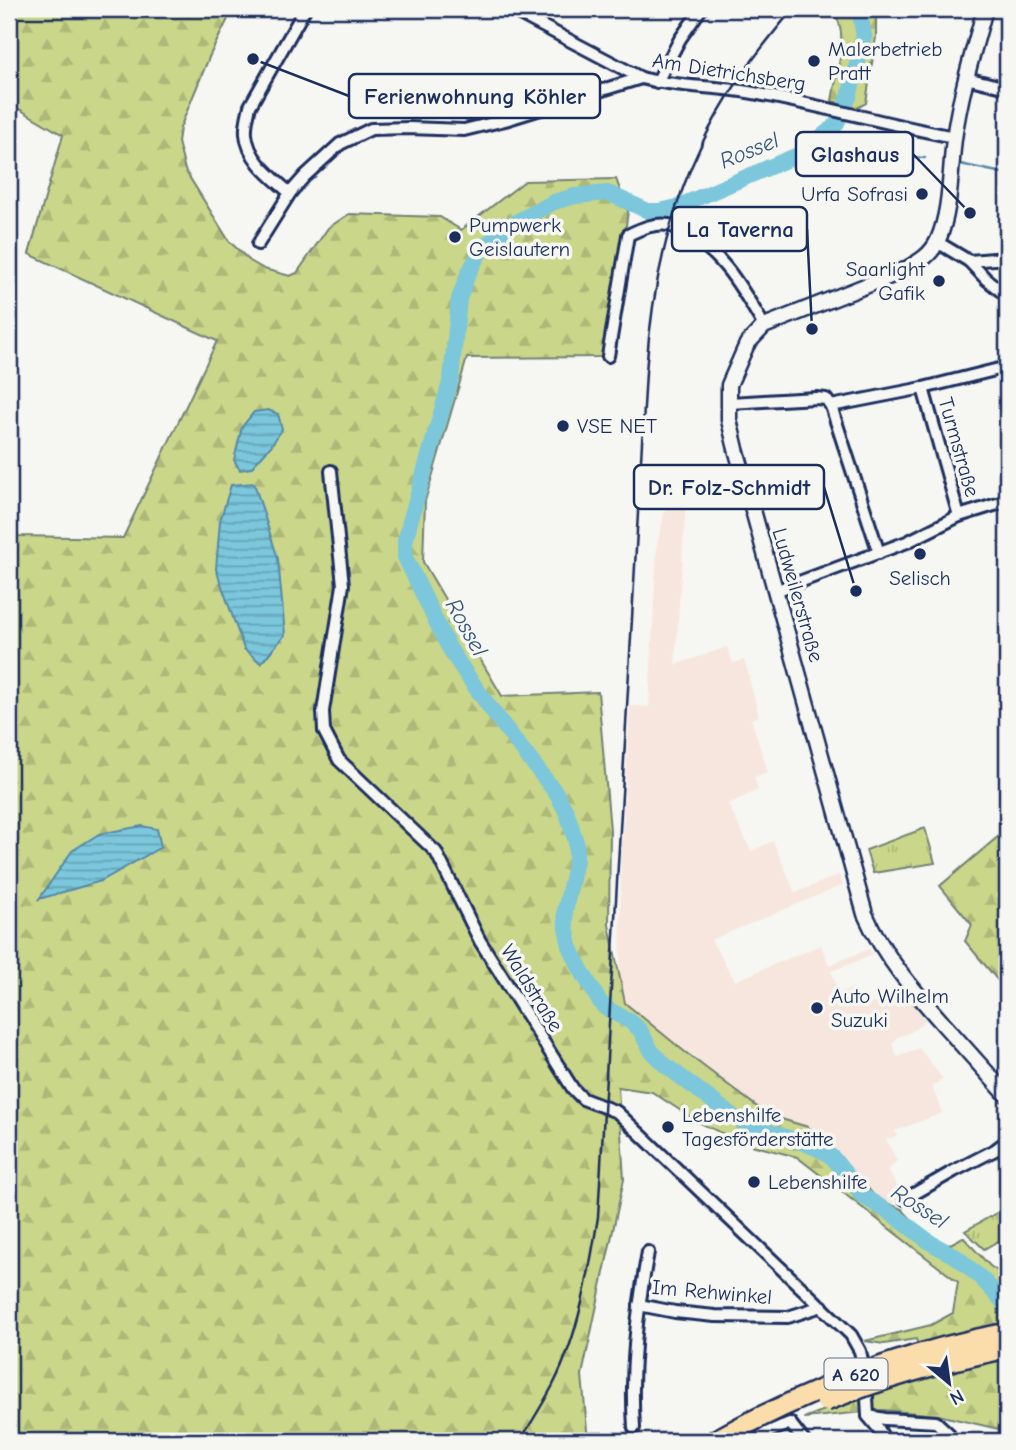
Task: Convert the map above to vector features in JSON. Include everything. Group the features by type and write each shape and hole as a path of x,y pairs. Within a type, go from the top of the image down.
{"highway":[{"name":"A 620","path":"714,1441 772,1411 851,1376 934,1349 1007,1333"},
{"name":"A 620","path":"739,1441 803,1410 878,1381 1007,1348"}],"main road":[{"path":"937,242 944,219 954,137 966,78 985,9"},
{"name":"Ludweilerstraße","path":"937,242 924,259 903,271 764,326 747,344 729,385 729,420 865,915 898,970 1007,1095"}],"street":[{"path":"289,193 261,167 252,153 246,136 247,122 250,106 305,9"},
{"name":"Am Dietrichsberg","path":"510,9 641,78 748,92 954,137"},
{"path":"657,82 701,9"},
{"path":"258,244 289,193 340,144 371,129 464,130 517,117 641,78"},
{"path":"966,78 1007,88"},
{"path":"608,356 628,235 657,224 669,225 698,240 716,255 730,271 764,326"},
{"path":"937,242 968,261 1007,296"},
{"path":"968,261 1007,258"},
{"path":"831,406 1007,367"},
{"name":"Turmstraße","path":"923,387 959,516"},
{"path":"730,403 826,399 831,406 879,553"},
{"name":"Waldstraße","path":"331,471 344,585 323,711 324,731 339,760 436,852 480,941 573,1089 583,1099 617,1112 851,1335 860,1351 866,1379 868,1416"},
{"path":"775,591 907,542 959,516 1007,501"},
{"path":"905,1199 1007,1141"},
{"name":"Im Rehwinkel","path":"634,1428 633,1359 648,1252"},
{"name":"Im Rehwinkel","path":"639,1305 715,1316 788,1317 822,1307"},
{"path":"868,1416 885,1441"},
{"path":"868,1416 936,1422 952,1441"},
{"path":"754,1441 790,1423 804,1441"}],"shaded area":[{"path":"678,468 688,472 675,665 727,647 733,663 744,660 759,716 751,719 768,772 754,777 758,790 728,804 751,851 773,841 795,893 839,875 843,885 711,940 735,981 821,945 829,965 869,949 873,955 831,971 839,993 854,988 861,1006 884,1001 899,987 926,1020 911,1032 897,1037 892,1044 897,1057 919,1048 943,1079 932,1086 942,1113 895,1131 897,1136 886,1139 897,1161 888,1170 902,1196 890,1204 877,1199 808,1127 768,1115 620,999 621,860 630,706 649,707 657,546 668,497"}],"green space":[{"path":"9,9 233,9 210,55 180,128 178,142 185,170 229,241 250,261 264,269 290,276 297,273 328,228 349,214 440,217 461,230 525,181 616,179 628,211 617,289 602,357 467,358 425,501 423,562 502,696 598,692 610,830 609,925 625,1003 768,1115 808,1127 877,1199 902,1209 933,1243 943,1248 963,1237 990,1266 1007,1277 1007,1431 938,1415 883,1410 804,1418 927,1373 916,1339 884,1344 865,1341 931,1325 953,1313 958,1282 797,1157 740,1142 698,1122 652,1092 618,1087 624,1179 582,1375 588,1441 9,1441 9,533 19,536 123,538 217,341 29,254 63,135 9,103"},
{"path":"832,9 876,9 876,37 866,103 857,108 832,101 841,54 841,30"},
{"path":"925,828 935,863 873,873 866,850"},
{"path":"1007,829 1007,977 999,982 965,941 972,925 940,886"},
{"path":"1007,1207 1007,1236 984,1249 965,1231"}],"water":[{"path":"268,410 278,414 282,429 251,468 240,470 234,460 242,427 254,412"},
{"path":"254,483 278,559 285,635 261,663 244,649 216,569 220,521 231,485"},
{"path":"142,826 157,829 161,847 101,881 39,899 72,851 99,834"}],"waterway":[{"name":"Rossel","path":"859,9 864,36 849,97 836,125 800,154 677,207 660,211 648,211 608,193 575,196 554,202 518,221 480,252 459,299 451,379 410,522 405,542 405,557 460,665 556,793 567,813 576,842 576,860 565,911 566,927 570,946 580,968 604,1007 631,1022 640,1030 652,1052 665,1065 735,1118 825,1152 833,1158 863,1196 931,1243 958,1258 1007,1306"},
{"path":"800,154 843,152 925,158"},
{"path":"960,164 1007,174"}],"railway":[{"path":"520,1441 553,1385 570,1345 587,1281 598,1217 646,372 662,257 684,184 699,149 744,72 793,9"}],"place":[{"name":"Ferienwohnung Köhler","path":"253,59"},
{"name":"Malerbetrieb Pratt","path":"814,61"},
{"name":"Urfa Sofrasi","path":"922,194"},
{"name":"Glashaus","path":"970,213"},
{"name":"Pumpwerk Geislautern","path":"455,237"},
{"name":"Saarlight Gafik","path":"939,281"},
{"name":"La Taverna","path":"812,329"},
{"name":"VSE NET","path":"563,426"},
{"name":"Selisch","path":"920,554"},
{"name":"Dr. Folz-Schmidt","path":"856,591"},
{"name":"Auto Wilhelm Suzuki","path":"817,1008"},
{"name":"Lebenshilfe Tagesförderstätte","path":"668,1127"},
{"name":"Lebenshilfe","path":"754,1182"}]}
